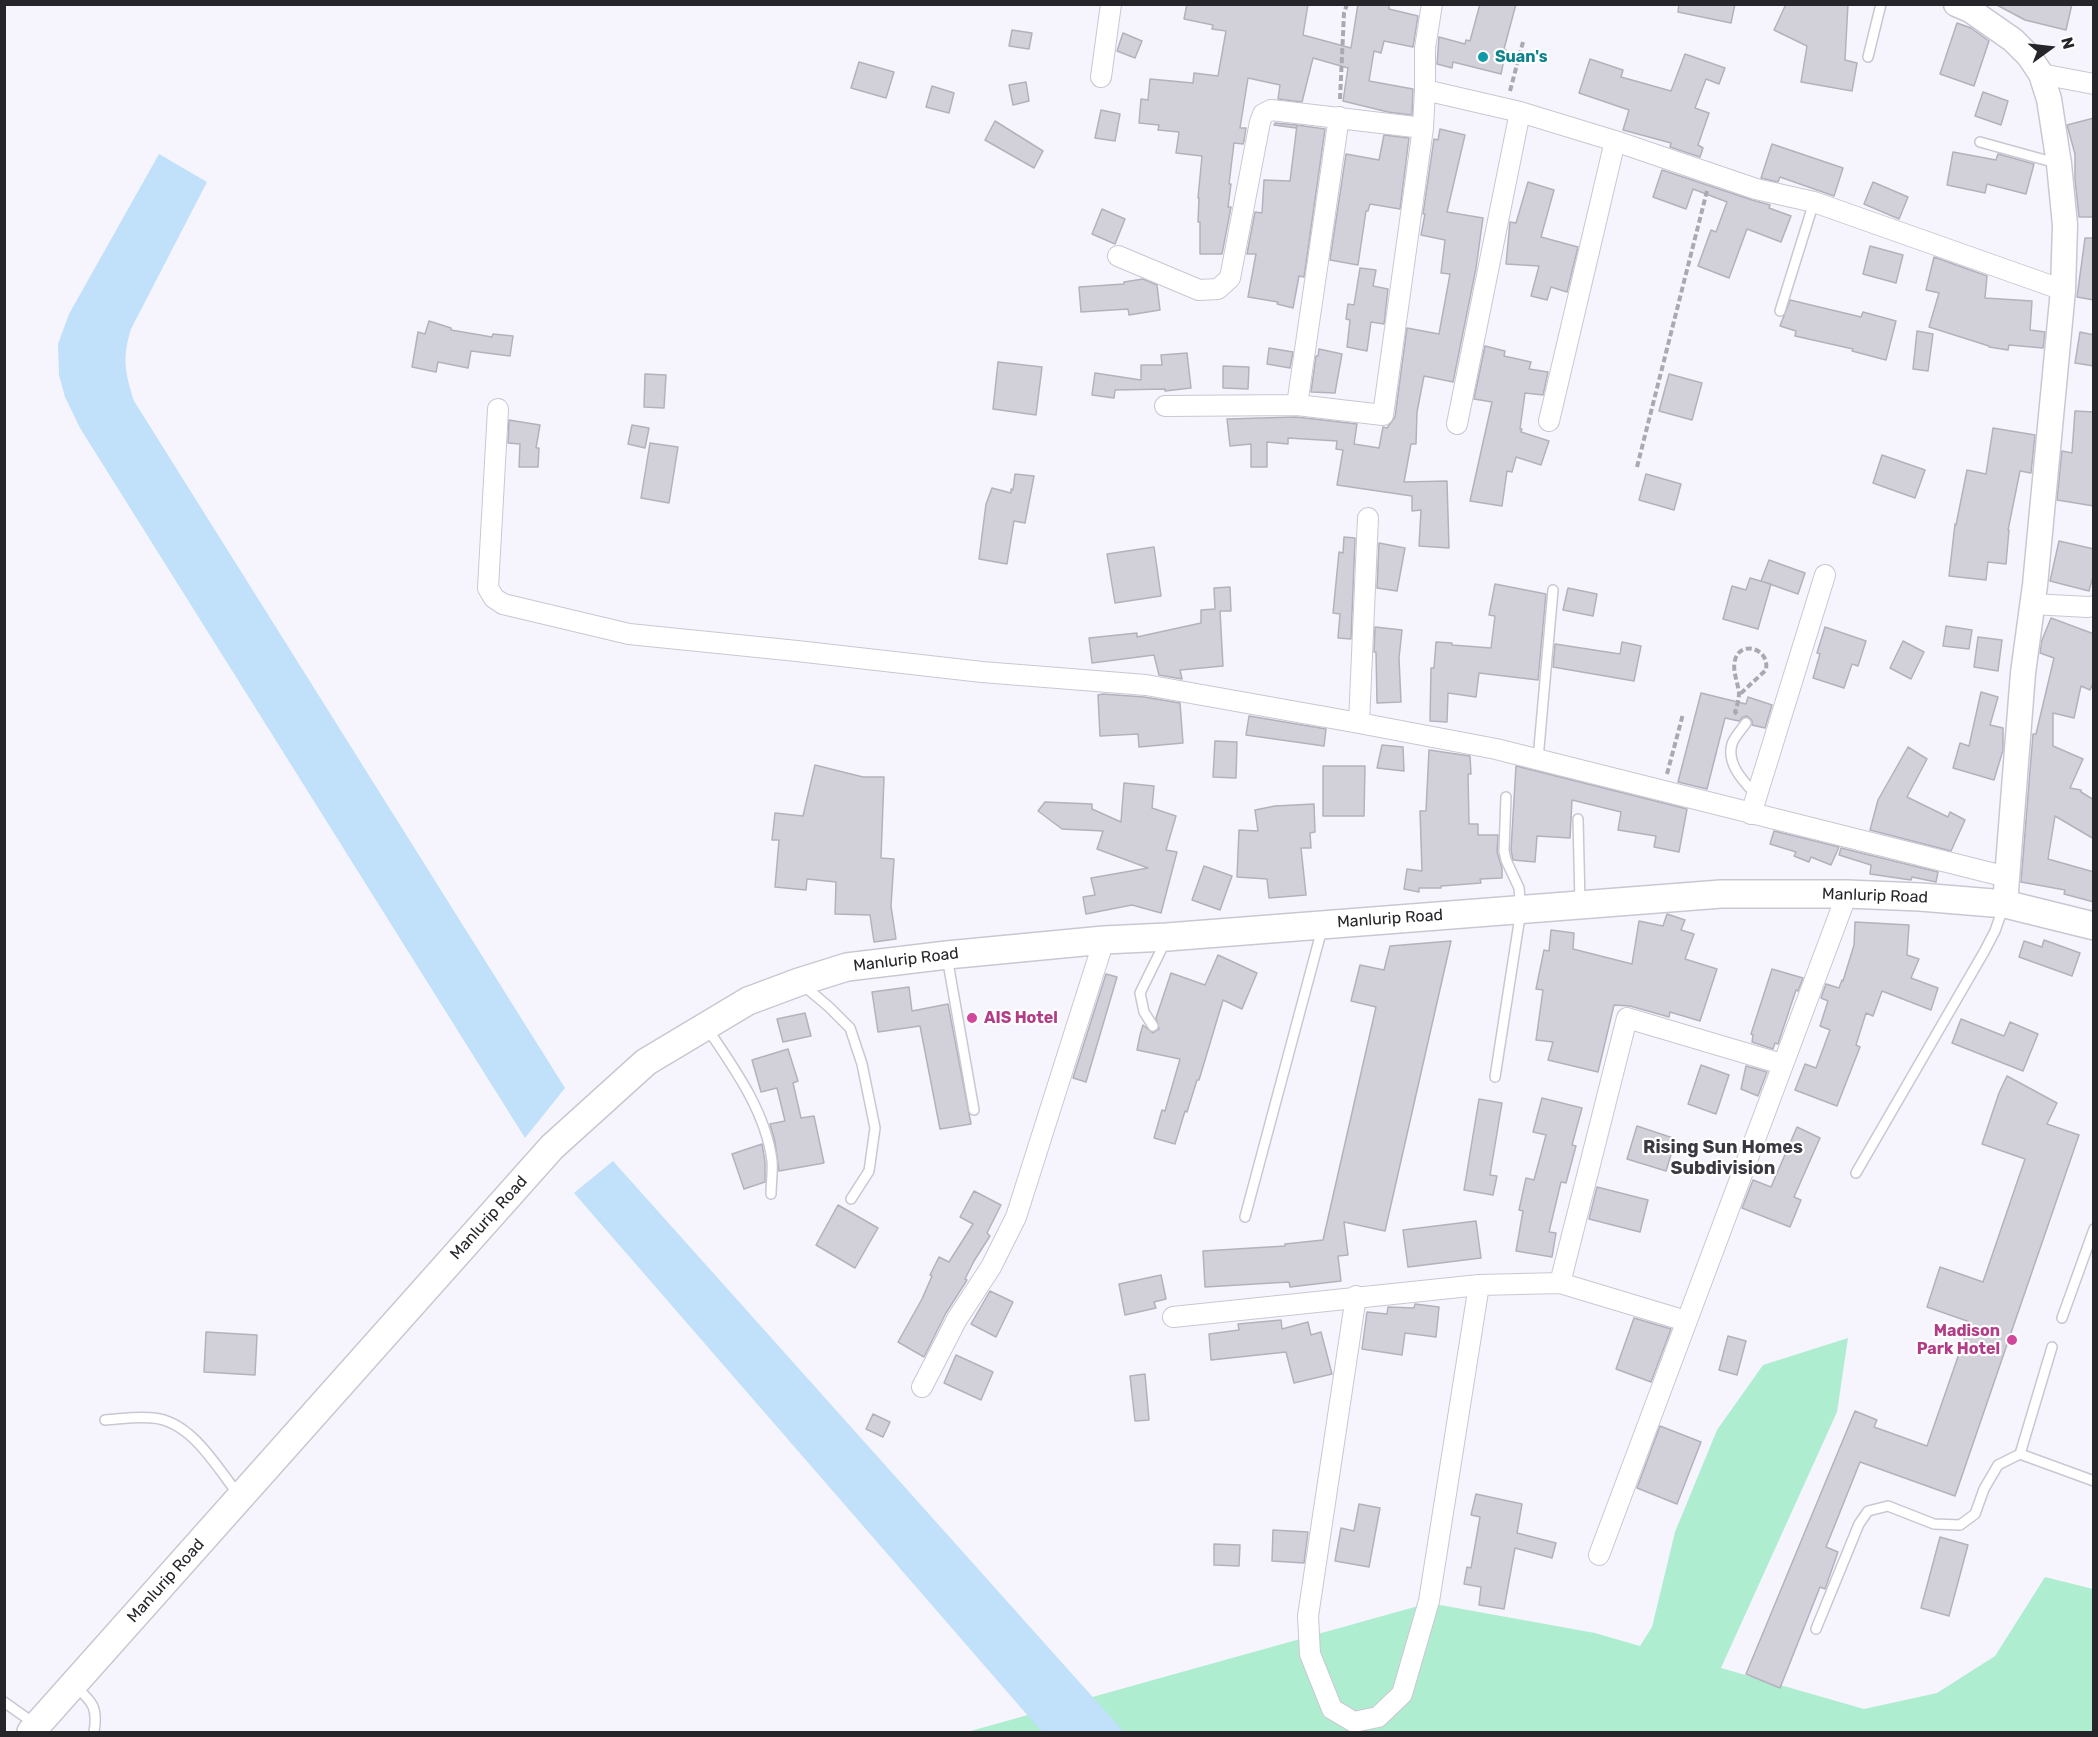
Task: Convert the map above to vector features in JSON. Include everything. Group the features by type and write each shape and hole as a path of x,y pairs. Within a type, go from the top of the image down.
{"main road":[{"name":"Manlurip Road","path":"34,1729 552,1147 646,1062 748,1001 847,967 947,955 1104,940 1721,894 1847,894 2005,904 2094,926"}],"street":[{"path":"1101,77 1111,4"},
{"path":"1165,406 1297,405 1383,415 1423,129 1425,48 1432,4"},
{"path":"1956,4 1970,10 2013,40 2029,56 2041,74 2049,99 2060,164 2065,225 2063,290 2024,673 2005,904"},
{"path":"2041,74 2094,84"},
{"path":"1425,90 1513,111 1615,141 1756,189 1814,202 2063,290"},
{"path":"1118,256 1199,290 1218,289 1230,278 1263,114 1271,110 1423,129"},
{"path":"1457,424 1513,111"},
{"path":"1297,405 1339,117"},
{"path":"1549,421 1615,141"},
{"path":"498,409 488,588 494,598 503,604 629,634 982,672 1146,685 1359,723 1538,759 1586,773 1663,790 1754,805 2007,877"},
{"path":"1359,723 1368,518"},
{"path":"1754,805 1825,575"},
{"path":"2032,604 2088,608 2094,606"},
{"path":"1599,1555 1847,894"},
{"path":"922,1387 957,1318 991,1267 1016,1217 1104,940"},
{"path":"1560,1283 1627,1018 1782,1064"},
{"path":"1173,1317 1356,1296 1479,1285 1560,1283 1686,1321"},
{"path":"1356,1296 1308,1616 1310,1654 1332,1709 1354,1722 1378,1717 1402,1694 1429,1601 1479,1285"}],"lane":[{"path":"1868,57 1881,4"},
{"path":"1980,142 2060,164"},
{"path":"1780,310 1814,202"},
{"path":"1538,759 1553,590"},
{"path":"1746,723 1732,743 1731,759 1754,805"},
{"path":"1495,1077 1521,910 1519,888 1504,851 1506,797"},
{"path":"1578,819 1580,906"},
{"path":"1856,1173 1984,952 2005,904"},
{"path":"1245,1217 1324,923"},
{"path":"1154,1026 1144,1012 1140,993 1167,937"},
{"path":"947,955 974,1110"},
{"path":"798,982 829,1007 850,1028 862,1064 874,1128 869,1171 851,1199"},
{"path":"706,1026 748,1092 757,1112 772,1161 771,1194"},
{"path":"2062,1318 2094,1228"},
{"path":"2020,1454 2052,1347"},
{"path":"105,1420 152,1418 174,1422 195,1440 241,1497"},
{"path":"1816,1629 1859,1524 1868,1510 1888,1506 1934,1524 1960,1525 1975,1514 1984,1489 1998,1465 2020,1454 2094,1481"},
{"path":"73,1685 90,1699 97,1715 94,1732"},
{"path":"4,1702 34,1729"}],"path":[{"path":"1339,117 1344,13 1347,4"},
{"path":"1513,111 1523,42"},
{"path":"1637,467 1712,173"},
{"path":"1749,648 1759,651 1766,660 1766,670 1739,694 1734,662 1736,657 1749,648"},
{"path":"1663,790 1683,714"}],"green space":[{"path":"1848,1338 1837,1412 1721,1668 1864,1709 1937,1693 1995,1656 2045,1577 2093,1589 2093,1732 967,1732 1429,1603 1595,1633 1640,1646 1652,1627 1675,1532 1717,1430 1763,1365"}],"water":[{"path":"159,154 207,182 131,329 126,349 126,365 134,401 565,1088 525,1138 80,428 65,397 59,375 58,344 69,314"},
{"path":"613,1161 1124,1732 1042,1732 574,1193"}],"building":[{"path":"1187,4 1308,4 1303,35 1351,48 1358,4 1389,4 1389,9 1418,16 1413,47 1384,41 1381,53 1374,51 1369,81 1413,89 1412,115 1388,112 1343,101 1348,68 1313,58 1302,102 1278,99 1280,85 1248,78 1240,128 1246,128 1243,144 1234,143 1229,184 1231,184 1228,207 1231,207 1222,254 1200,254 1198,198 1202,156 1176,153 1179,132 1158,130 1159,125 1139,123 1141,99 1148,100 1150,79 1193,83 1194,73 1218,76 1226,31 1212,29 1213,25 1184,19"},
{"path":"1480,4 1516,4 1504,49 1506,50 1501,74 1453,62 1452,68 1437,64 1439,37 1465,44 1466,40 1470,41"},
{"path":"1679,4 1735,4 1731,23 1678,12"},
{"path":"1786,4 1848,4 1845,60 1857,63 1852,91 1801,82 1807,46 1774,30"},
{"path":"1995,4 2072,4 2066,30 2025,20"},
{"path":"1957,23 1971,28 1989,41 1974,86 1940,74"},
{"path":"1012,30 1032,33 1029,49 1009,46"},
{"path":"1123,33 1142,41 1135,58 1117,51"},
{"path":"1685,54 1725,68 1719,84 1706,79 1695,108 1709,113 1698,145 1703,148 1700,157 1670,147 1671,143 1623,130 1629,110 1579,93 1590,59 1623,70 1621,77 1671,91"},
{"path":"859,62 894,72 886,98 851,88"},
{"path":"1026,82 1029,101 1013,105 1009,85"},
{"path":"932,86 954,93 949,113 926,107"},
{"path":"1983,92 2008,101 2001,125 1975,116"},
{"path":"1101,110 1120,114 1115,141 1095,138"},
{"path":"2094,118 2094,217 2079,217 2075,154 2067,125"},
{"path":"995,121 1043,151 1034,168 985,140"},
{"path":"1275,123 1297,125 1296,128 1274,125"},
{"path":"1297,125 1325,129 1304,277 1299,276 1293,308 1277,304 1278,302 1248,297 1256,254 1247,254 1255,212 1262,213 1264,180 1290,181"},
{"path":"1440,129 1465,135 1447,212 1483,218 1476,268 1453,382 1424,376 1417,412 1416,444 1411,444 1404,482 1447,481 1449,548 1419,546 1421,510 1412,511 1412,496 1337,485 1343,450 1336,449 1337,441 1288,438 1288,444 1267,442 1267,467 1251,467 1251,444 1230,446 1227,419 1296,417 1357,424 1354,444 1379,448 1383,427 1387,428 1395,417 1407,328 1439,334 1450,274 1441,273 1445,240 1421,235 1434,139 1438,140"},
{"path":"1384,135 1409,138 1400,209 1370,204 1366,211 1358,265 1330,260 1346,154 1379,160"},
{"path":"1772,144 1843,168 1834,196 1780,177 1778,182 1761,178"},
{"path":"1953,152 1996,160 1998,154 2034,164 2026,194 1987,184 1985,193 1947,185"},
{"path":"1662,170 1770,205 1769,208 1791,216 1781,242 1747,229 1729,278 1698,266 1711,230 1716,232 1727,202 1693,189 1686,209 1653,197"},
{"path":"1528,182 1554,190 1541,237 1578,247 1567,292 1551,287 1547,300 1531,296 1539,266 1506,264 1510,222 1516,223"},
{"path":"1873,182 1908,197 1899,219 1864,204"},
{"path":"1102,209 1125,219 1115,244 1092,234"},
{"path":"2085,238 2094,238 2094,300 2077,297"},
{"path":"1870,246 1903,255 1896,283 1863,274"},
{"path":"1934,257 1987,276 1985,298 2032,301 2030,330 2045,332 2043,348 2009,345 2008,350 1989,347 1929,327 1939,293 1926,290"},
{"path":"1360,268 1376,270 1373,286 1388,289 1384,324 1371,322 1367,351 1347,347 1350,320 1346,319 1348,304 1354,305"},
{"path":"1143,279 1157,285 1160,310 1129,315 1128,309 1081,312 1079,287 1124,284 1124,282"},
{"path":"1790,300 1861,317 1863,312 1896,321 1886,360 1852,351 1853,349 1795,336 1796,331 1780,326"},
{"path":"429,321 451,328 451,330 492,337 493,334 513,336 510,356 471,351 468,368 438,362 436,372 412,367 418,332 425,334"},
{"path":"1917,331 1933,334 1928,371 1913,369"},
{"path":"2080,332 2094,335 2094,366 2075,363"},
{"path":"1485,346 1505,351 1504,356 1531,362 1529,369 1548,372 1543,395 1525,393 1520,429 1522,429 1521,432 1549,441 1541,465 1516,457 1512,472 1507,471 1502,506 1470,501 1492,402 1474,399"},
{"path":"1269,348 1293,352 1290,368 1267,364"},
{"path":"1319,349 1342,354 1335,393 1311,392"},
{"path":"1187,353 1191,388 1165,391 1165,389 1115,390 1114,398 1092,395 1095,373 1141,380 1141,365 1162,365 1161,355"},
{"path":"998,362 1042,367 1036,415 993,409"},
{"path":"1223,366 1249,367 1248,389 1223,388"},
{"path":"645,374 666,375 664,408 644,407"},
{"path":"1669,374 1702,383 1692,420 1659,411"},
{"path":"2075,411 2094,412 2094,506 2057,500 2062,451 2072,453"},
{"path":"509,420 540,425 536,448 539,448 538,467 519,467 520,444 508,443"},
{"path":"632,425 649,428 645,448 628,444"},
{"path":"1993,428 2035,435 2031,473 2020,471 2008,530 2006,564 1988,562 1986,580 1949,576 1955,524 1967,470 1986,474"},
{"path":"650,443 678,447 669,503 641,498"},
{"path":"1882,455 1925,470 1915,498 1873,483"},
{"path":"1015,474 1034,476 1025,523 1014,521 1007,564 979,559 986,504 992,488 1011,493"},
{"path":"1646,474 1681,484 1674,510 1639,500"},
{"path":"1344,537 1355,538 1351,639 1338,638 1340,614 1333,613 1339,552 1343,553"},
{"path":"2059,541 2094,549 2094,573 2089,591 2050,581"},
{"path":"1379,543 1405,548 1397,591 1377,588"},
{"path":"1154,547 1161,596 1115,603 1107,554"},
{"path":"1769,560 1805,573 1798,594 1761,581"},
{"path":"1750,578 1771,584 1758,629 1723,619 1732,586 1746,590"},
{"path":"1495,584 1546,594 1538,680 1479,673 1476,697 1448,693 1447,722 1430,721 1431,668 1434,668 1436,642 1491,648 1495,616 1489,615"},
{"path":"1230,587 1231,611 1220,611 1223,666 1180,670 1182,679 1159,675 1154,655 1092,663 1089,638 1137,633 1137,637 1201,623 1201,610 1215,609 1214,588"},
{"path":"1568,588 1597,594 1593,616 1563,610"},
{"path":"2051,618 2094,634 2094,681 2090,690 2081,686 2074,718 2053,713 2053,746 2083,759 2070,788 2081,790 2094,800 2094,839 2055,816 2048,859 2094,872 2094,902 2064,894 2065,890 2021,882 2033,734 2036,734 2054,658 2040,653 2042,640"},
{"path":"1946,626 1972,630 1969,649 1943,646"},
{"path":"1375,627 1402,630 1399,658 1401,702 1377,703"},
{"path":"1825,627 1866,641 1858,666 1852,664 1844,688 1813,678 1820,654 1817,653"},
{"path":"1978,637 2002,640 1998,671 1974,667"},
{"path":"1903,641 1924,652 1911,679 1890,668"},
{"path":"1622,642 1641,646 1634,681 1553,667 1555,644 1620,654"},
{"path":"1981,692 1998,697 1990,725 2003,728 2003,750 1994,780 1953,768 1960,743 1969,746"},
{"path":"1701,693 1746,704 1748,697 1772,705 1765,728 1752,725 1752,720 1747,716 1739,721 1725,718 1707,789 1678,782"},
{"path":"1098,695 1180,703 1183,743 1139,747 1138,734 1100,736"},
{"path":"1249,716 1326,729 1324,746 1246,735"},
{"path":"1215,741 1237,742 1236,778 1213,777"},
{"path":"1382,745 1403,747 1404,771 1377,768"},
{"path":"1908,747 1927,759 1907,797 1948,817 1950,812 1965,820 1951,851 1870,830 1878,800"},
{"path":"1429,750 1470,756 1469,824 1478,824 1478,835 1498,835 1497,852 1502,868 1502,878 1480,879 1481,883 1441,886 1441,888 1419,888 1419,892 1404,889 1407,869 1422,871 1420,811 1426,811"},
{"path":"815,765 863,777 884,777 881,858 894,859 891,906 896,939 874,942 870,915 835,914 836,882 807,879 806,890 775,887 779,840 772,840 775,813 803,816"},
{"path":"1323,766 1365,766 1364,816 1323,816"},
{"path":"1516,766 1687,809 1679,852 1654,847 1656,836 1618,830 1621,812 1572,800 1570,838 1537,836 1535,862 1513,860 1511,850"},
{"path":"1124,783 1154,786 1152,808 1176,816 1166,850 1177,852 1161,913 1132,905 1086,914 1083,897 1095,895 1091,878 1148,868 1097,849 1103,831 1062,829 1038,811 1045,802 1092,804 1092,809 1121,822"},
{"path":"1314,804 1315,832 1310,833 1311,848 1301,848 1306,895 1269,898 1267,879 1237,877 1239,830 1258,831 1255,810 1275,806"},
{"path":"1774,831 1839,847 1831,865 1811,857 1809,862 1794,856 1796,852 1770,844"},
{"path":"1841,848 1938,872 1936,882 1912,877 1911,880 1870,874 1871,865 1839,855"},
{"path":"1204,866 1232,876 1220,910 1192,900"},
{"path":"1667,914 1685,920 1681,930 1694,934 1685,959 1717,969 1700,1021 1670,1012 1669,1017 1630,1006 1614,1005 1598,1072 1548,1060 1553,1042 1536,1040 1543,990 1536,989 1544,950 1549,951 1551,930 1574,933 1573,949 1632,964 1639,921 1663,926"},
{"path":"1855,922 1909,925 1907,955 1919,959 1911,978 1938,988 1931,1010 1882,991 1873,1016 1866,1013 1856,1045 1860,1047 1837,1106 1795,1090 1805,1064 1816,1068 1830,1030 1820,1026 1828,1001 1821,998 1826,984 1839,988 1843,981 1854,945"},
{"path":"2044,940 2080,953 2072,976 2019,957 2024,941 2042,947"},
{"path":"1451,941 1385,1231 1344,1222 1348,1255 1338,1256 1341,1281 1290,1287 1289,1282 1205,1287 1203,1251 1285,1246 1285,1244 1323,1240 1376,1007 1351,1001 1360,965 1384,970 1390,946"},
{"path":"1218,955 1257,973 1242,1009 1223,1000 1199,1080 1197,1080 1187,1112 1185,1111 1175,1144 1154,1138 1162,1110 1165,1111 1180,1059 1137,1050 1143,1025 1153,1033 1159,1029 1156,1018 1171,973 1205,985"},
{"path":"1772,969 1803,978 1798,991 1796,990 1778,1044 1775,1043 1773,1049 1752,1042 1753,1035 1751,1034"},
{"path":"1106,974 1117,977 1086,1082 1073,1078"},
{"path":"909,987 912,1011 948,1004 971,1124 940,1129 920,1026 878,1032 872,992"},
{"path":"805,1013 811,1036 783,1042 777,1019"},
{"path":"1961,1019 2004,1036 2010,1022 2038,1034 2023,1071 1952,1043"},
{"path":"788,1049 798,1081 793,1083 801,1118 814,1116 824,1163 779,1171 770,1124 785,1121 777,1088 761,1092 752,1060"},
{"path":"1701,1065 1729,1075 1716,1114 1688,1104"},
{"path":"1746,1066 1767,1072 1758,1096 1741,1089"},
{"path":"2007,1076 2057,1103 2047,1124 2079,1135 1955,1496 1860,1462 1826,1547 1838,1552 1825,1589 1820,1587 1780,1688 1746,1674 1855,1411 1877,1420 1874,1427 1927,1446 1970,1322 1927,1307 1940,1267 1983,1282 2025,1159 1982,1144"},
{"path":"1542,1098 1582,1108 1572,1145 1576,1146 1566,1183 1561,1182 1549,1232 1556,1233 1552,1257 1516,1251 1523,1211 1519,1210 1526,1178 1534,1180 1546,1135 1533,1132"},
{"path":"1479,1099 1502,1103 1490,1175 1497,1176 1493,1195 1464,1190"},
{"path":"1637,1126 1676,1139 1666,1171 1627,1159"},
{"path":"1797,1127 1820,1138 1794,1197 1801,1200 1790,1227 1742,1208 1753,1180 1771,1187"},
{"path":"762,1144 765,1182 744,1189 732,1154"},
{"path":"1597,1187 1648,1200 1640,1232 1589,1219"},
{"path":"974,1191 1001,1205 987,1233 990,1236 974,1261 965,1279 967,1280 946,1313 924,1357 898,1342 922,1299 939,1257 949,1262 973,1224 960,1217"},
{"path":"838,1205 878,1228 855,1268 816,1245"},
{"path":"1476,1221 1481,1258 1408,1267 1403,1230"},
{"path":"1161,1275 1166,1299 1154,1302 1156,1308 1125,1315 1119,1284"},
{"path":"990,1291 1013,1302 996,1337 971,1324"},
{"path":"1415,1304 1439,1307 1436,1337 1405,1333 1402,1355 1362,1349 1367,1312 1387,1314 1388,1307 1414,1308"},
{"path":"1634,1318 1671,1329 1651,1382 1616,1369"},
{"path":"1281,1320 1282,1329 1308,1322 1311,1335 1321,1332 1332,1374 1294,1383 1286,1352 1211,1360 1209,1334 1239,1330 1238,1324"},
{"path":"206,1332 257,1335 255,1375 204,1372"},
{"path":"1728,1336 1746,1341 1737,1375 1719,1370"},
{"path":"956,1355 993,1372 981,1400 944,1383"},
{"path":"1145,1374 1149,1420 1135,1421 1130,1376"},
{"path":"873,1414 890,1422 883,1437 866,1429"},
{"path":"1660,1426 1701,1442 1677,1504 1637,1488"},
{"path":"1476,1494 1522,1504 1517,1533 1556,1543 1552,1558 1515,1548 1504,1609 1479,1605 1481,1587 1464,1584 1467,1567 1471,1568 1480,1517 1471,1515"},
{"path":"1359,1504 1380,1508 1369,1567 1335,1561 1341,1528 1354,1531"},
{"path":"1273,1530 1308,1532 1304,1563 1272,1561"},
{"path":"1940,1537 1968,1545 1949,1616 1921,1608"},
{"path":"1214,1544 1240,1545 1239,1566 1214,1565"}],"place":[{"name":"Suan's","path":"1483,57"},
{"name":"AIS Hotel","path":"972,1018"},
{"name":"Madison Park Hotel","path":"2012,1340"}],"district":[{"name":"Rising Sun Homes Subdivision","path":"1723,1158"}]}
